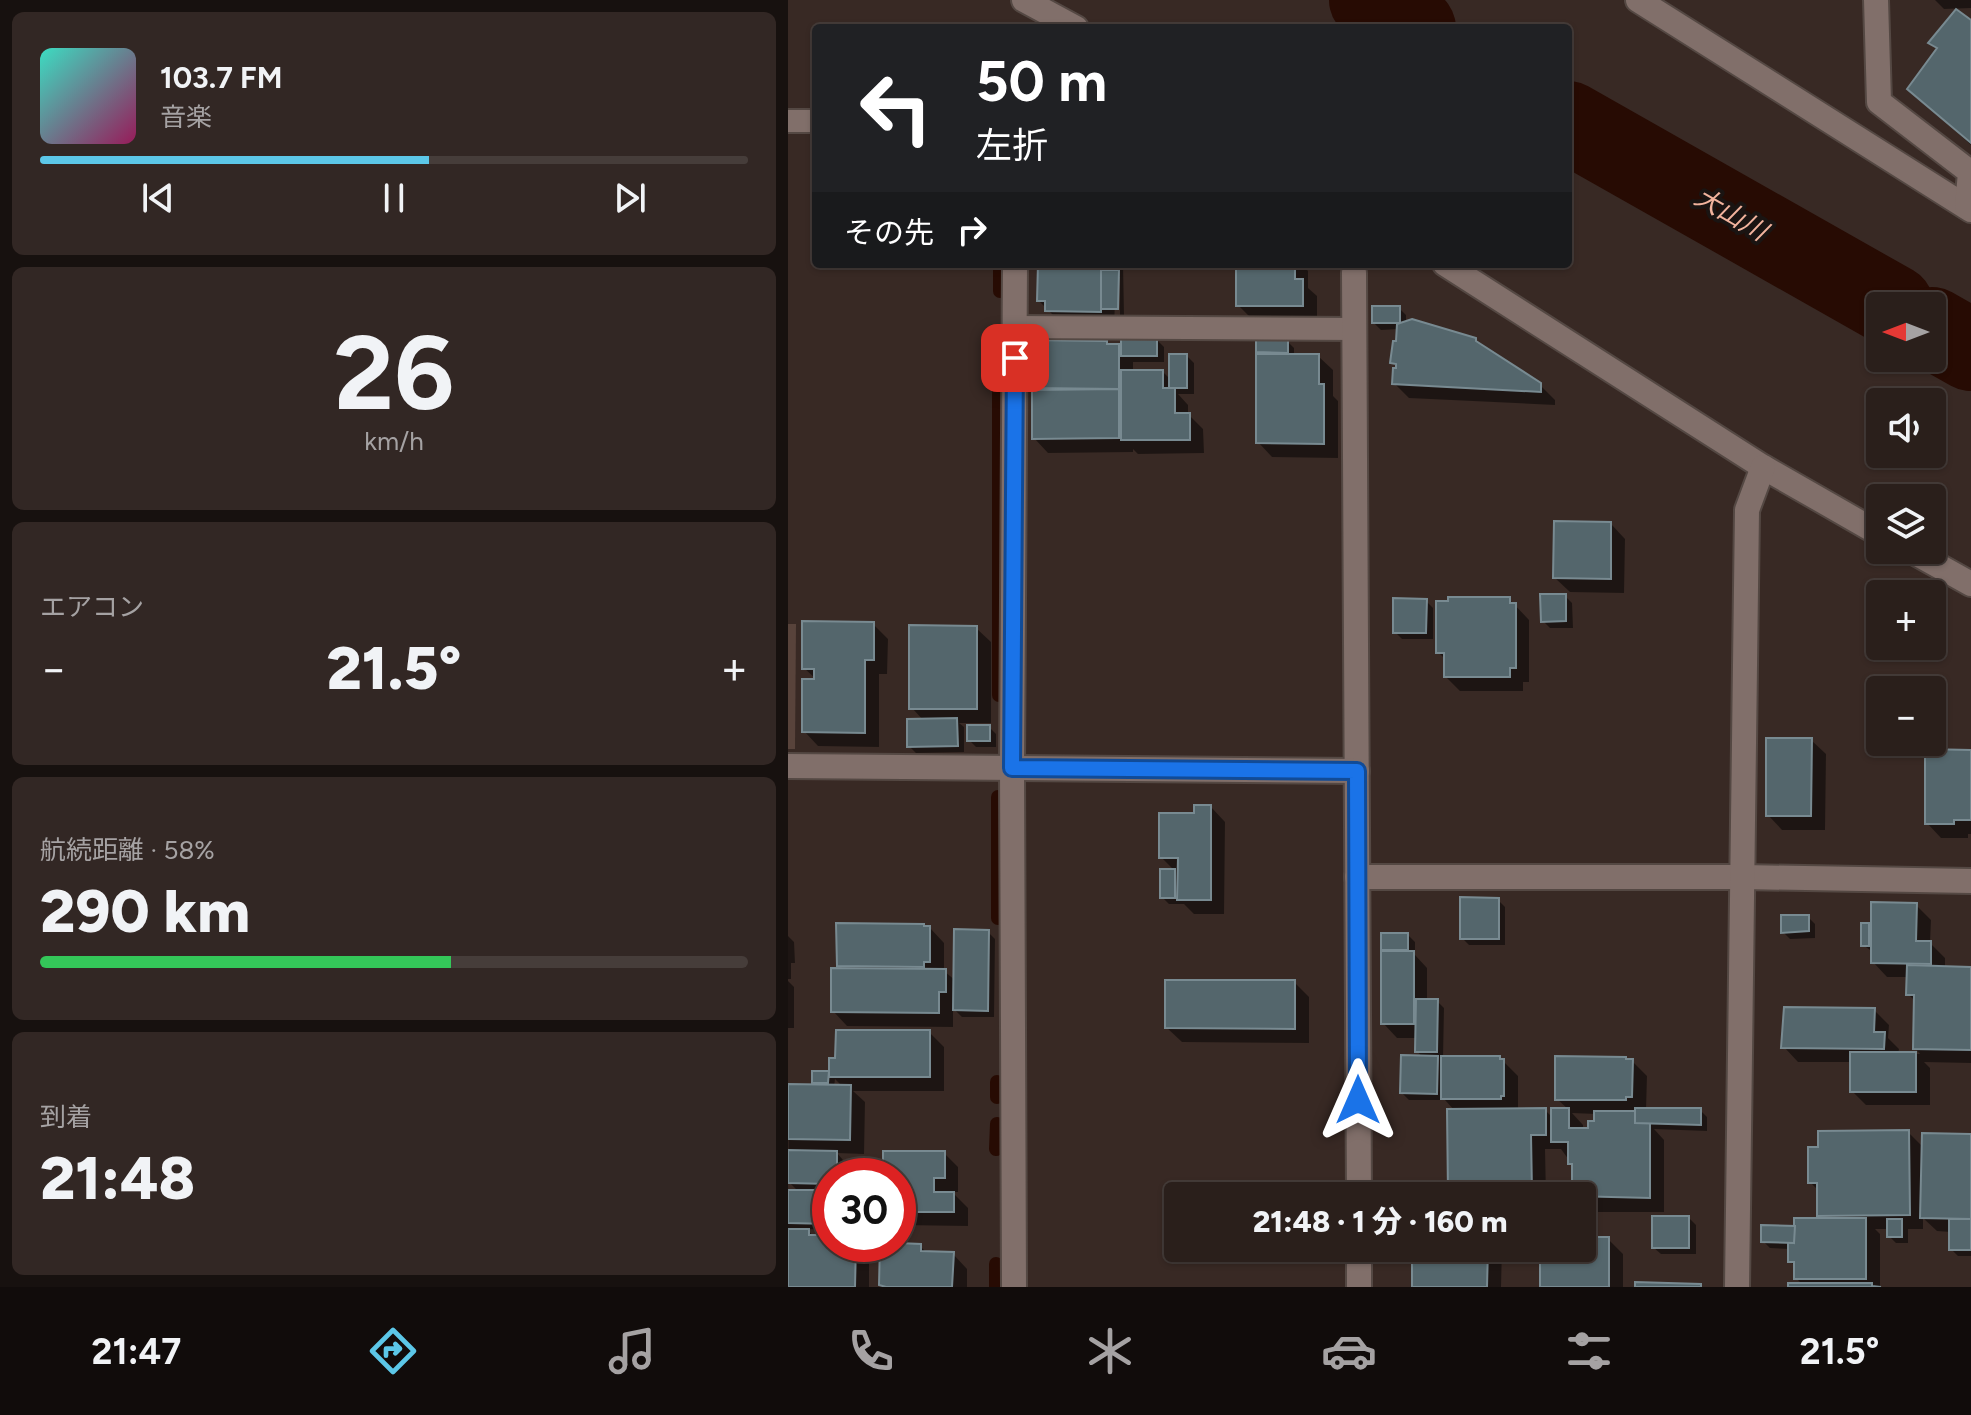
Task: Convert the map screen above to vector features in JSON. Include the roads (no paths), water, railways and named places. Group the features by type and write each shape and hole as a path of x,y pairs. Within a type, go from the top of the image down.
{"street":[{"path":"1024,0 1069,24"},
{"path":"1638,0 1969,209"},
{"path":"1876,0 1879,102 1970,172 1969,209"},
{"path":"1014,1287 1012,768 1015,268"},
{"path":"1451,268 1763,467 1866,526"},
{"path":"1354,273 1359,1182"},
{"path":"1737,1287 1747,510 1763,467"},
{"path":"1935,564 1971,584"},
{"path":"788,766 1357,771"},
{"path":"1357,877 1743,877 1971,881"},
{"path":"1359,1262 1359,1287"}],"lane":[{"path":"788,121 812,121"},
{"path":"1015,327 1355,329"}],"waterway":[{"name":"大山川","path":"1370,0 1409,24"},
{"name":"大山川","path":"1572,124 1868,292"},
{"path":"1000,268 1000,291"},
{"name":"大山川","path":"1946,336 1971,350"},
{"path":"999,390 999,695"},
{"path":"998,797 998,918"},
{"path":"997,1082 997,1097"},
{"path":"996,1149 997,1124"},
{"path":"996,1264 996,1287"}]}
